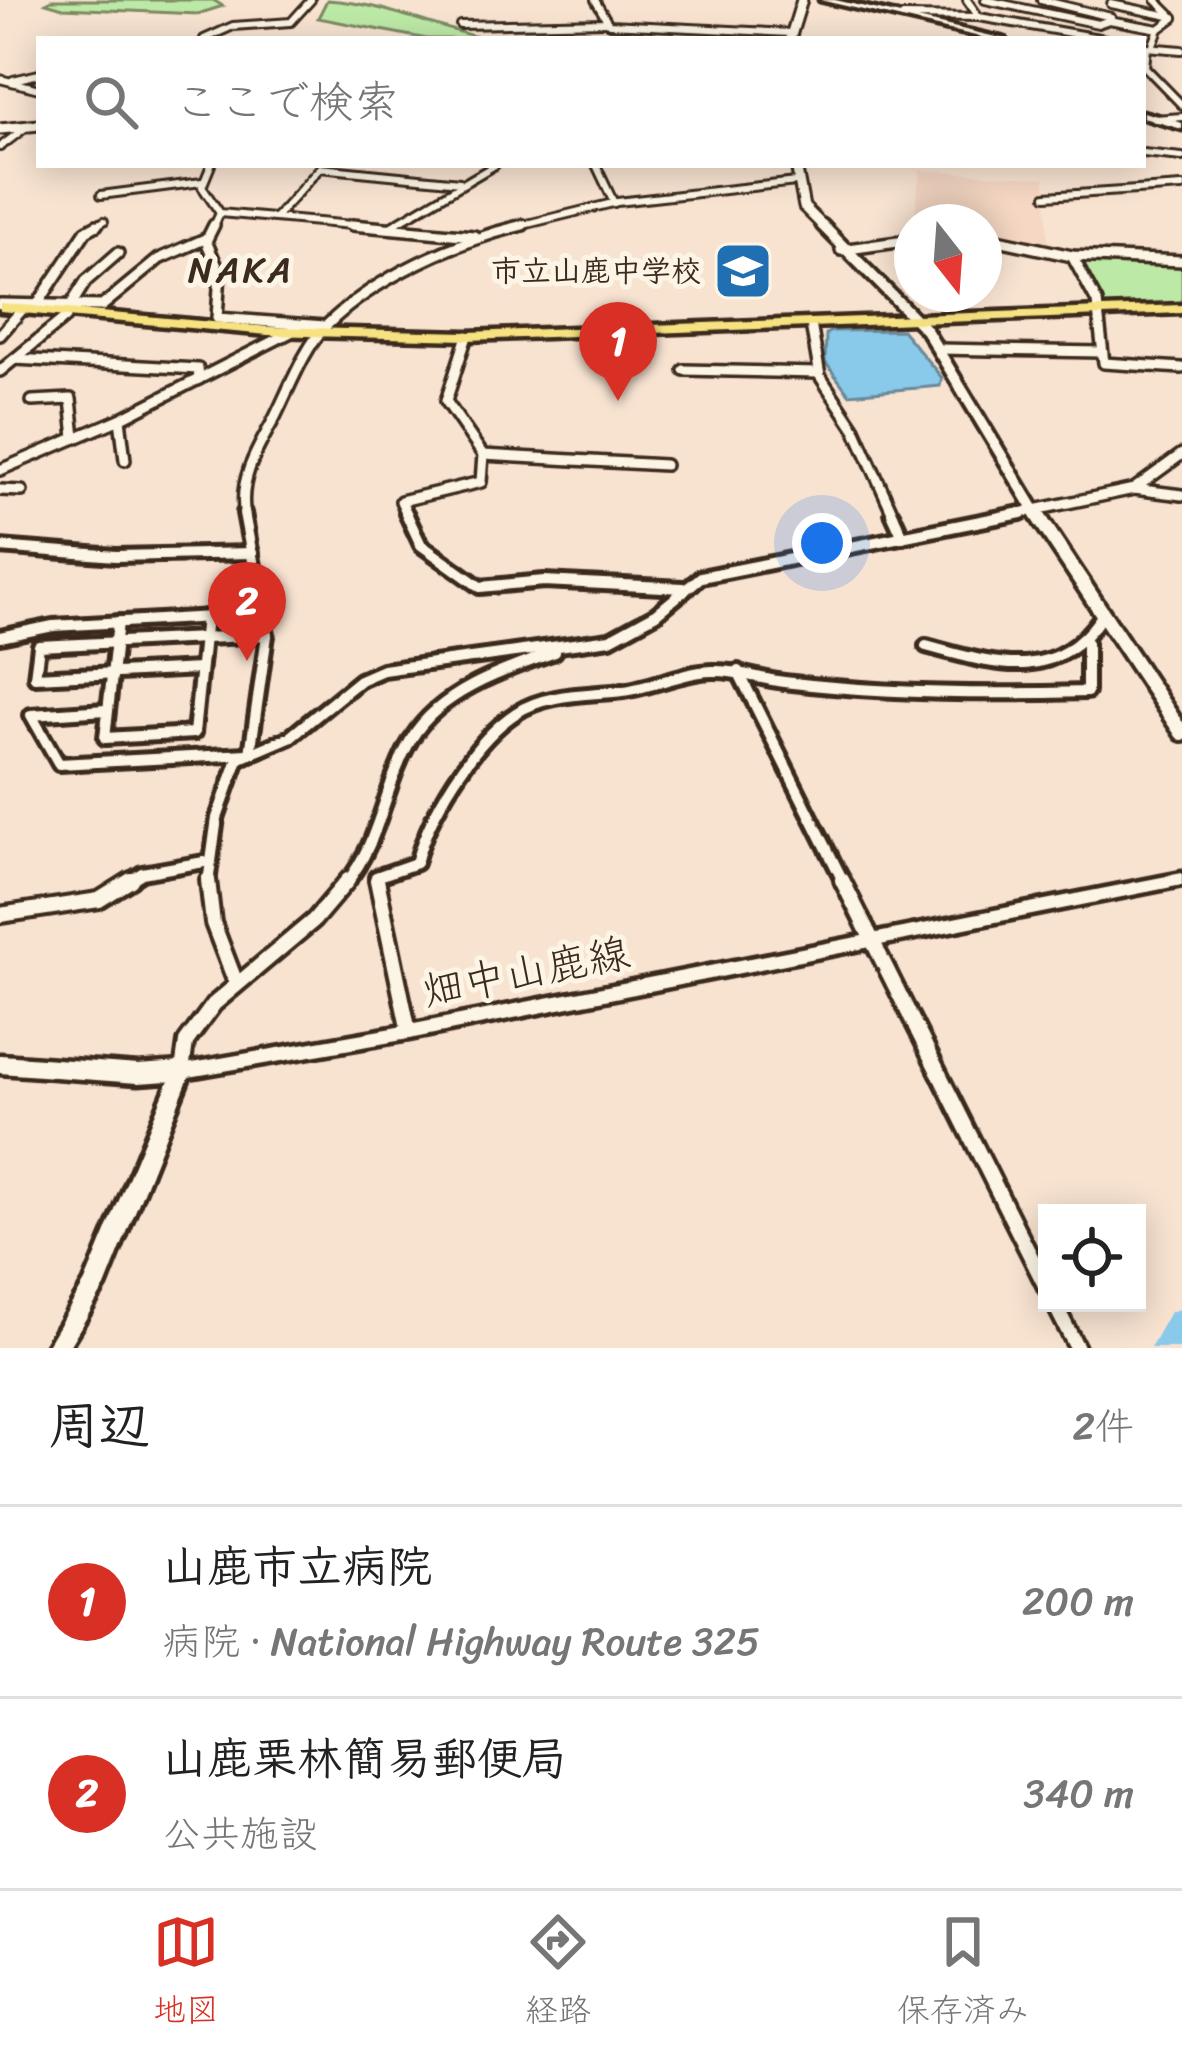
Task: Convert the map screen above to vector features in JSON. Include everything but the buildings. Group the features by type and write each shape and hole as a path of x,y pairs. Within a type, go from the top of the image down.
{"highway":[{"path":"0,305 22,311 291,332 466,336 1182,309"}],"main road":[{"path":"824,0 990,36"},
{"path":"1148,117 1182,126"},
{"name":"畑中山鹿線","path":"182,1071 409,1032 1182,879"},
{"path":"56,1348 94,1287 182,1071"}],"street":[{"path":"289,36 291,22 310,0"},
{"path":"595,0 607,22"},
{"path":"460,25 607,22 790,36 802,0"},
{"path":"967,0 979,17"},
{"path":"985,0 1098,24 1109,20 1159,29"},
{"path":"1041,0 1114,14 1109,20"},
{"path":"1156,0 1177,18"},
{"path":"1111,4 1177,18"},
{"path":"902,16 979,17 1089,36"},
{"path":"1045,28 1057,16"},
{"path":"1177,18 1159,29 1147,47 1182,54"},
{"path":"210,36 232,26 291,22"},
{"path":"636,36 643,27"},
{"path":"979,36 983,34"},
{"path":"1146,68 1182,105"},
{"path":"11,81 36,75"},
{"path":"0,79 36,88"},
{"path":"1148,117 1182,117"},
{"path":"0,129 34,125"},
{"path":"0,147 34,125"},
{"path":"1146,153 1182,157"},
{"path":"202,182 209,168"},
{"path":"278,217 320,168 460,182"},
{"path":"387,228 489,168"},
{"path":"597,168 614,203"},
{"path":"796,168 804,207 841,250 919,322 1034,510 1182,733"},
{"path":"101,195 202,182"},
{"path":"202,182 220,213"},
{"path":"250,754 267,634 241,496 254,455 322,330 424,260 478,236 614,203 796,182"},
{"path":"1046,196 1182,187"},
{"path":"220,213 478,236"},
{"path":"0,305 38,304 68,312 106,305 160,259 207,238 220,213"},
{"path":"38,304 86,231 104,221"},
{"path":"207,238 220,273 217,318 322,330"},
{"path":"1002,241 1072,256 1182,261"},
{"path":"841,250 894,243"},
{"path":"0,371 68,312 86,281 118,253"},
{"path":"1072,256 1097,302 1104,363 1182,368"},
{"path":"0,335 22,311"},
{"path":"811,324 819,374 855,428 903,537"},
{"path":"0,470 120,419 291,332"},
{"path":"466,336 446,401 484,455 481,482 400,501 422,544 480,587 544,581 683,588"},
{"path":"938,349 1101,352"},
{"path":"15,359 198,368 200,379"},
{"path":"684,370 819,374"},
{"path":"32,401 71,398 75,438"},
{"path":"120,419 125,460"},
{"path":"1134,489 1182,454"},
{"path":"484,455 665,465"},
{"path":"0,1064 138,1074 182,1071 186,1042 236,982 314,920 364,862 413,735 446,701 475,681 635,627 683,588 735,566 1134,489 1182,495"},
{"path":"0,490 22,491"},
{"path":"0,547 116,556 252,553"},
{"path":"0,637 53,626 265,614"},
{"path":"409,1032 376,877 416,863 424,829 460,773 514,713 542,700 645,688 705,671 737,671 781,682 1059,695 1087,692 1087,643 1102,616"},
{"path":"118,622 116,674 106,710 105,738 194,733 206,617"},
{"path":"200,669 35,677 39,646 267,634"},
{"path":"926,646 1023,666 1050,663 1087,643"},
{"path":"236,982 218,945 203,862 210,828 238,759 305,728 360,680 383,670 575,645"},
{"path":"737,671 1038,1271"},
{"path":"106,710 31,715 59,764 250,754"},
{"path":"0,915 99,900 142,873 203,862"},
{"path":"1059,1312 1077,1348"}],"shaded area":[{"path":"920,170 1045,178 1048,242 1002,236 1002,204 916,204"}],"green space":[{"path":"213,0 223,6 198,14 63,8 46,3"},
{"path":"327,0 347,2 476,36 411,36 318,18"},
{"path":"1081,260 1182,264 1182,304 1101,310"}],"water":[{"path":"902,330 942,378 940,386 849,394 825,362 826,334 831,331"}],"waterway":[{"path":"1167,1348 1182,1323"}],"place":[{"name":"市立山鹿中学校","path":"743,271"},
{"name":"山鹿市立病院","path":"618,401"},
{"name":"山鹿栗林簡易郵便局","path":"247,661"}],"district":[{"name":"NAKA","path":"241,270"}]}
